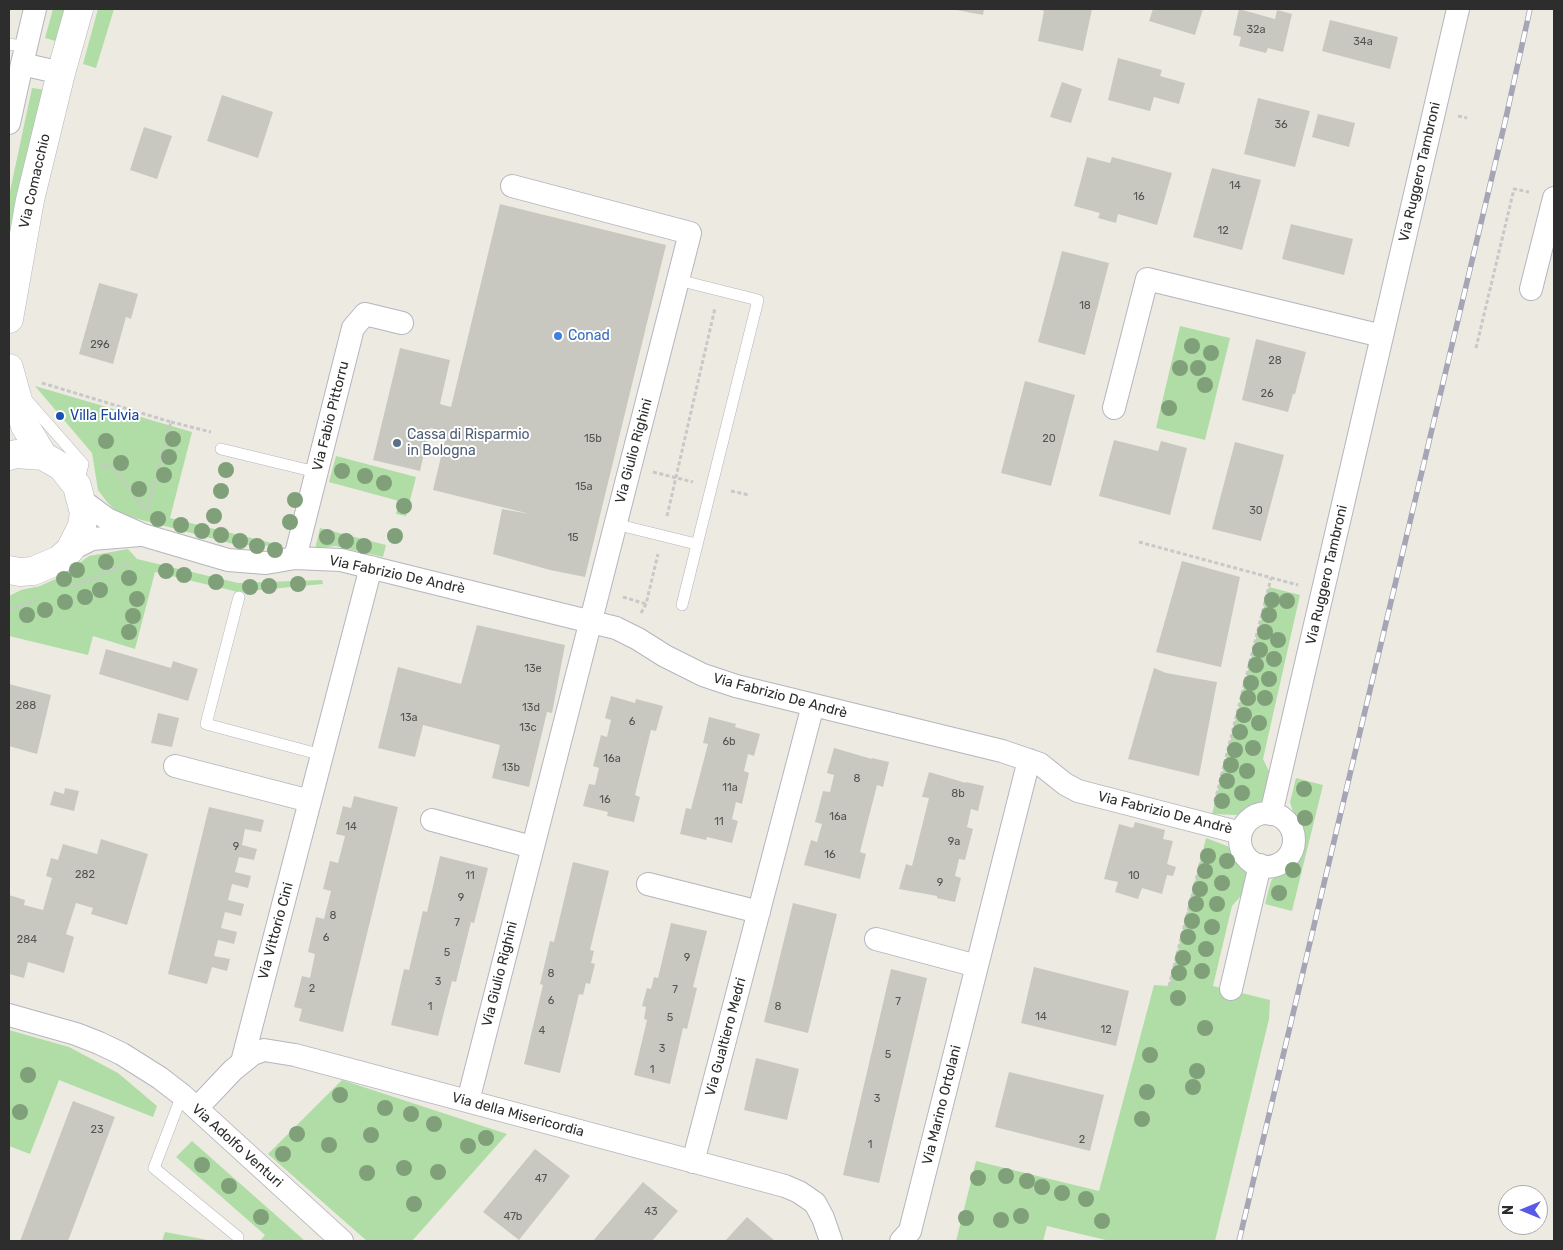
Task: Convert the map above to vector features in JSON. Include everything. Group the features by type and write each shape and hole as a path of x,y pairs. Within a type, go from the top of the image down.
{"main road":[{"name":"Via Comacchio","path":"9,319 30,200 61,73 80,9"},
{"path":"11,376 26,426 43,456"},
{"path":"9,456 16,454 43,456 62,467 79,493 84,513 82,526 70,550 60,560 33,571 20,572 9,570"},
{"path":"9,588 41,568"}],"street":[{"path":"9,123 19,52 36,9"},
{"name":"Via Ruggero Tambroni","path":"1271,814 1458,9"},
{"path":"19,52 61,73"},
{"name":"Via Giulio Righini","path":"468,1101 690,233 512,186"},
{"path":"1531,289 1554,198"},
{"path":"1114,408 1147,279 1382,336"},
{"name":"Via Fabio Pittorru","path":"295,558 353,328 364,314 402,323"},
{"name":"Via Fabrizio De Andrè","path":"79,493 107,519 144,535 228,560 266,563 295,558 341,560 616,628 703,675 736,686 1002,751 1040,764 1065,784 1078,791 1241,833"},
{"name":"Via Fabrizio De Andrè","path":"70,550 92,539 144,535"},
{"name":"Via Vittorio Cini","path":"242,1062 371,567"},
{"name":"Via Gualtiero Medri","path":"693,1162 812,705"},
{"name":"Via Marino Ortolani","path":"901,1241 910,1231 1030,760"},
{"path":"175,766 310,801"},
{"name":"Via Fabrizio De Andrè","path":"1260,865 1250,860 1244,853 1240,842 1241,833 1250,819 1259,814 1271,814"},
{"path":"1231,989 1260,865 1265,867 1274,866 1288,858 1293,850 1294,833 1290,826 1284,819 1271,814"},
{"path":"432,820 532,847"},
{"path":"648,884 759,912"},
{"path":"876,939 977,966"},
{"path":"9,1015 76,1034 99,1043 141,1065 189,1102"},
{"name":"Via della Misericordia","path":"189,1102 253,1054 264,1050 277,1051 785,1186 808,1196 819,1209 832,1241"},
{"name":"Via Adolfo Venturi","path":"189,1102 342,1241"}],"lane":[{"path":"678,280 758,300 682,605"},
{"path":"11,376 83,464 79,493"},
{"path":"221,449 316,472"},
{"path":"615,524 696,544"},
{"path":"239,596 206,724 322,755"},
{"name":"Via Adolfo Venturi","path":"189,1102 154,1168 238,1237"}],"path":[{"path":"1476,348 1514,189 1530,192"},
{"path":"628,634 646,604 720,291"},
{"path":"79,459 113,467 147,512"},
{"path":"630,466 749,495"},
{"path":"1139,542 1323,591"},
{"path":"1169,986 1271,578"}],"green space":[{"path":"53,9 69,9 59,42 45,38"},
{"path":"98,9 114,9 96,68 83,64"},
{"path":"32,88 46,90 9,263 9,196"},
{"path":"1180,326 1230,338 1205,440 1156,428"},
{"path":"35,386 192,432 170,518 284,546 237,545 119,514 98,490 92,453"},
{"path":"336,456 416,477 406,516 396,514 399,501 329,482"},
{"path":"320,528 386,545 383,557 335,546 315,549"},
{"path":"128,549 137,559 238,583 322,580 323,584 238,592 155,572 135,649 93,636 88,655 9,636 9,596 60,577 89,556"},
{"path":"1269,587 1300,595 1263,759 1269,771 1271,784 1267,797 1250,811 1236,815 1212,814"},
{"path":"1296,778 1323,785 1292,911 1265,904 1271,881 1285,869 1298,850 1301,837 1290,802"},
{"path":"1206,838 1235,851 1243,859 1250,879 1247,889 1232,906 1213,986 1270,1000 1269,1019 1215,1241 1110,1241 1047,1226 1043,1241 956,1241 976,1161 1099,1191 1154,985 1169,986"},
{"path":"9,1030 69,1047 118,1073 157,1106 153,1117 59,1080 30,1154 9,1146"},
{"path":"342,1080 507,1134 412,1241 367,1241 268,1154"},
{"path":"192,1141 305,1241 260,1241 265,1235 176,1157"},
{"path":"165,1232 213,1241 162,1241"}],"building":[{"path":"951,9 984,9 983,15"},
{"path":"1037,9 1092,9 1083,51 1038,41 1044,11"},
{"path":"1153,9 1203,9 1195,35 1149,21"},
{"path":"1239,9 1275,19 1277,10 1292,14 1283,52 1268,48 1266,53 1239,46 1241,37 1233,35"},
{"path":"1330,20 1398,37 1390,69 1322,51"},
{"path":"1118,58 1162,70 1160,76 1185,83 1179,104 1154,97 1150,111 1108,100"},
{"path":"1062,82 1082,89 1071,123 1050,117"},
{"path":"222,95 273,112 258,158 207,141"},
{"path":"1258,98 1310,111 1295,167 1244,154"},
{"path":"1318,114 1355,123 1349,147 1312,137"},
{"path":"144,127 172,136 157,179 130,170"},
{"path":"1087,157 1110,163 1112,157 1172,173 1157,225 1118,214 1116,223 1098,218 1100,213 1074,206"},
{"path":"1212,168 1261,180 1242,250 1193,237"},
{"path":"500,204 666,245 585,577 550,570 493,554 502,509 530,514 433,490 447,432 430,428 420,471 373,460 400,348 450,360 440,404 451,407"},
{"path":"1291,224 1353,239 1344,275 1282,259"},
{"path":"1062,251 1109,263 1085,355 1038,342"},
{"path":"99,283 138,294 131,319 126,317 113,364 79,354"},
{"path":"1256,339 1306,352 1295,394 1293,394 1288,412 1242,400"},
{"path":"1025,381 1075,395 1051,486 1001,473"},
{"path":"1114,440 1158,451 1161,441 1187,448 1170,515 1099,496"},
{"path":"1235,442 1284,455 1261,541 1212,529"},
{"path":"1182,561 1240,577 1221,667 1156,652"},
{"path":"477,625 565,645 552,713 547,712 529,787 492,778 500,745 423,725 415,757 378,748 398,667 461,684"},
{"path":"106,649 171,668 173,661 198,669 188,701 99,674"},
{"path":"1154,668 1166,673 1217,682 1199,776 1128,759"},
{"path":"9,684 51,695 37,754 9,746"},
{"path":"611,696 635,703 636,699 663,706 656,731 651,730 635,795 640,797 634,822 607,816 608,812 583,806 589,784 595,785 599,768 593,766 601,735 607,737 611,720 605,718"},
{"path":"158,713 179,718 172,747 151,743"},
{"path":"709,717 736,724 735,727 760,734 754,756 748,754 744,771 749,773 742,804 736,802 732,819 738,821 732,843 707,837 706,840 680,834 686,808 691,809 708,744 703,743"},
{"path":"834,748 889,762 883,787 877,785 860,852 866,854 860,879 804,865 811,840 817,842 822,824 815,822 823,791 830,792 834,775 827,773"},
{"path":"929,772 966,783 984,786 978,811 971,809 967,827 973,829 965,860 959,859 955,876 961,878 955,902 937,898 937,896 899,889 906,864 912,866 929,798 922,797"},
{"path":"65,788 79,791 74,811 50,805 54,791 64,794"},
{"path":"354,796 398,807 343,1032 299,1021 302,1009 294,1007 302,976 310,978 315,954 308,952 316,917 324,919 331,891 323,889 330,861 338,863 345,836 336,834 343,806 351,808"},
{"path":"209,807 264,820 261,832 245,829 242,845 257,849 254,860 239,857 235,872 251,876 248,888 232,884 228,900 244,904 241,916 225,912 221,928 237,932 234,944 218,940 214,956 230,959 227,971 212,967 207,984 168,974"},
{"path":"1135,822 1165,830 1163,839 1173,841 1167,864 1176,867 1173,876 1167,875 1162,894 1142,888 1138,899 1115,892 1118,882 1104,879 1119,824 1133,828"},
{"path":"101,839 148,854 127,925 91,914 93,908 76,903 66,934 74,937 64,973 28,962 24,978 9,974 9,895 25,900 24,905 43,910 52,878 46,876 51,858 58,860 63,844 97,854"},
{"path":"440,856 488,868 474,923 471,922 456,982 452,981 438,1036 391,1025 404,969 409,970 423,911 427,912"},
{"path":"573,862 609,871 590,950 594,951 591,963 595,964 590,984 586,983 583,995 579,994 560,1073 524,1064 543,985 540,984 550,941 554,942"},
{"path":"793,903 837,914 808,1033 764,1022"},
{"path":"671,923 707,931 693,987 697,988 687,1029 683,1028 670,1084 634,1075 647,1020 644,1019 646,1007 642,1006 647,988 651,989 654,977 658,978"},
{"path":"1034,967 1129,991 1116,1046 1021,1023"},
{"path":"891,969 927,978 879,1183 843,1175"},
{"path":"756,1058 799,1069 787,1120 744,1110"},
{"path":"1009,1072 1104,1095 1090,1151 995,1127"},
{"path":"73,1101 115,1117 68,1241 20,1241"},
{"path":"535,1149 570,1176 519,1240 483,1212"},
{"path":"643,1182 678,1211 652,1241 593,1241"},
{"path":"747,1217 775,1241 725,1241"}],"railway":[{"path":"1239,1241 1505,122 1530,9"}],"place":[{"name":"Conad","path":"558,336"},
{"name":"Villa Fulvia","path":"60,416"},
{"name":"Cassa di Risparmio in Bologna","path":"397,443"}]}
